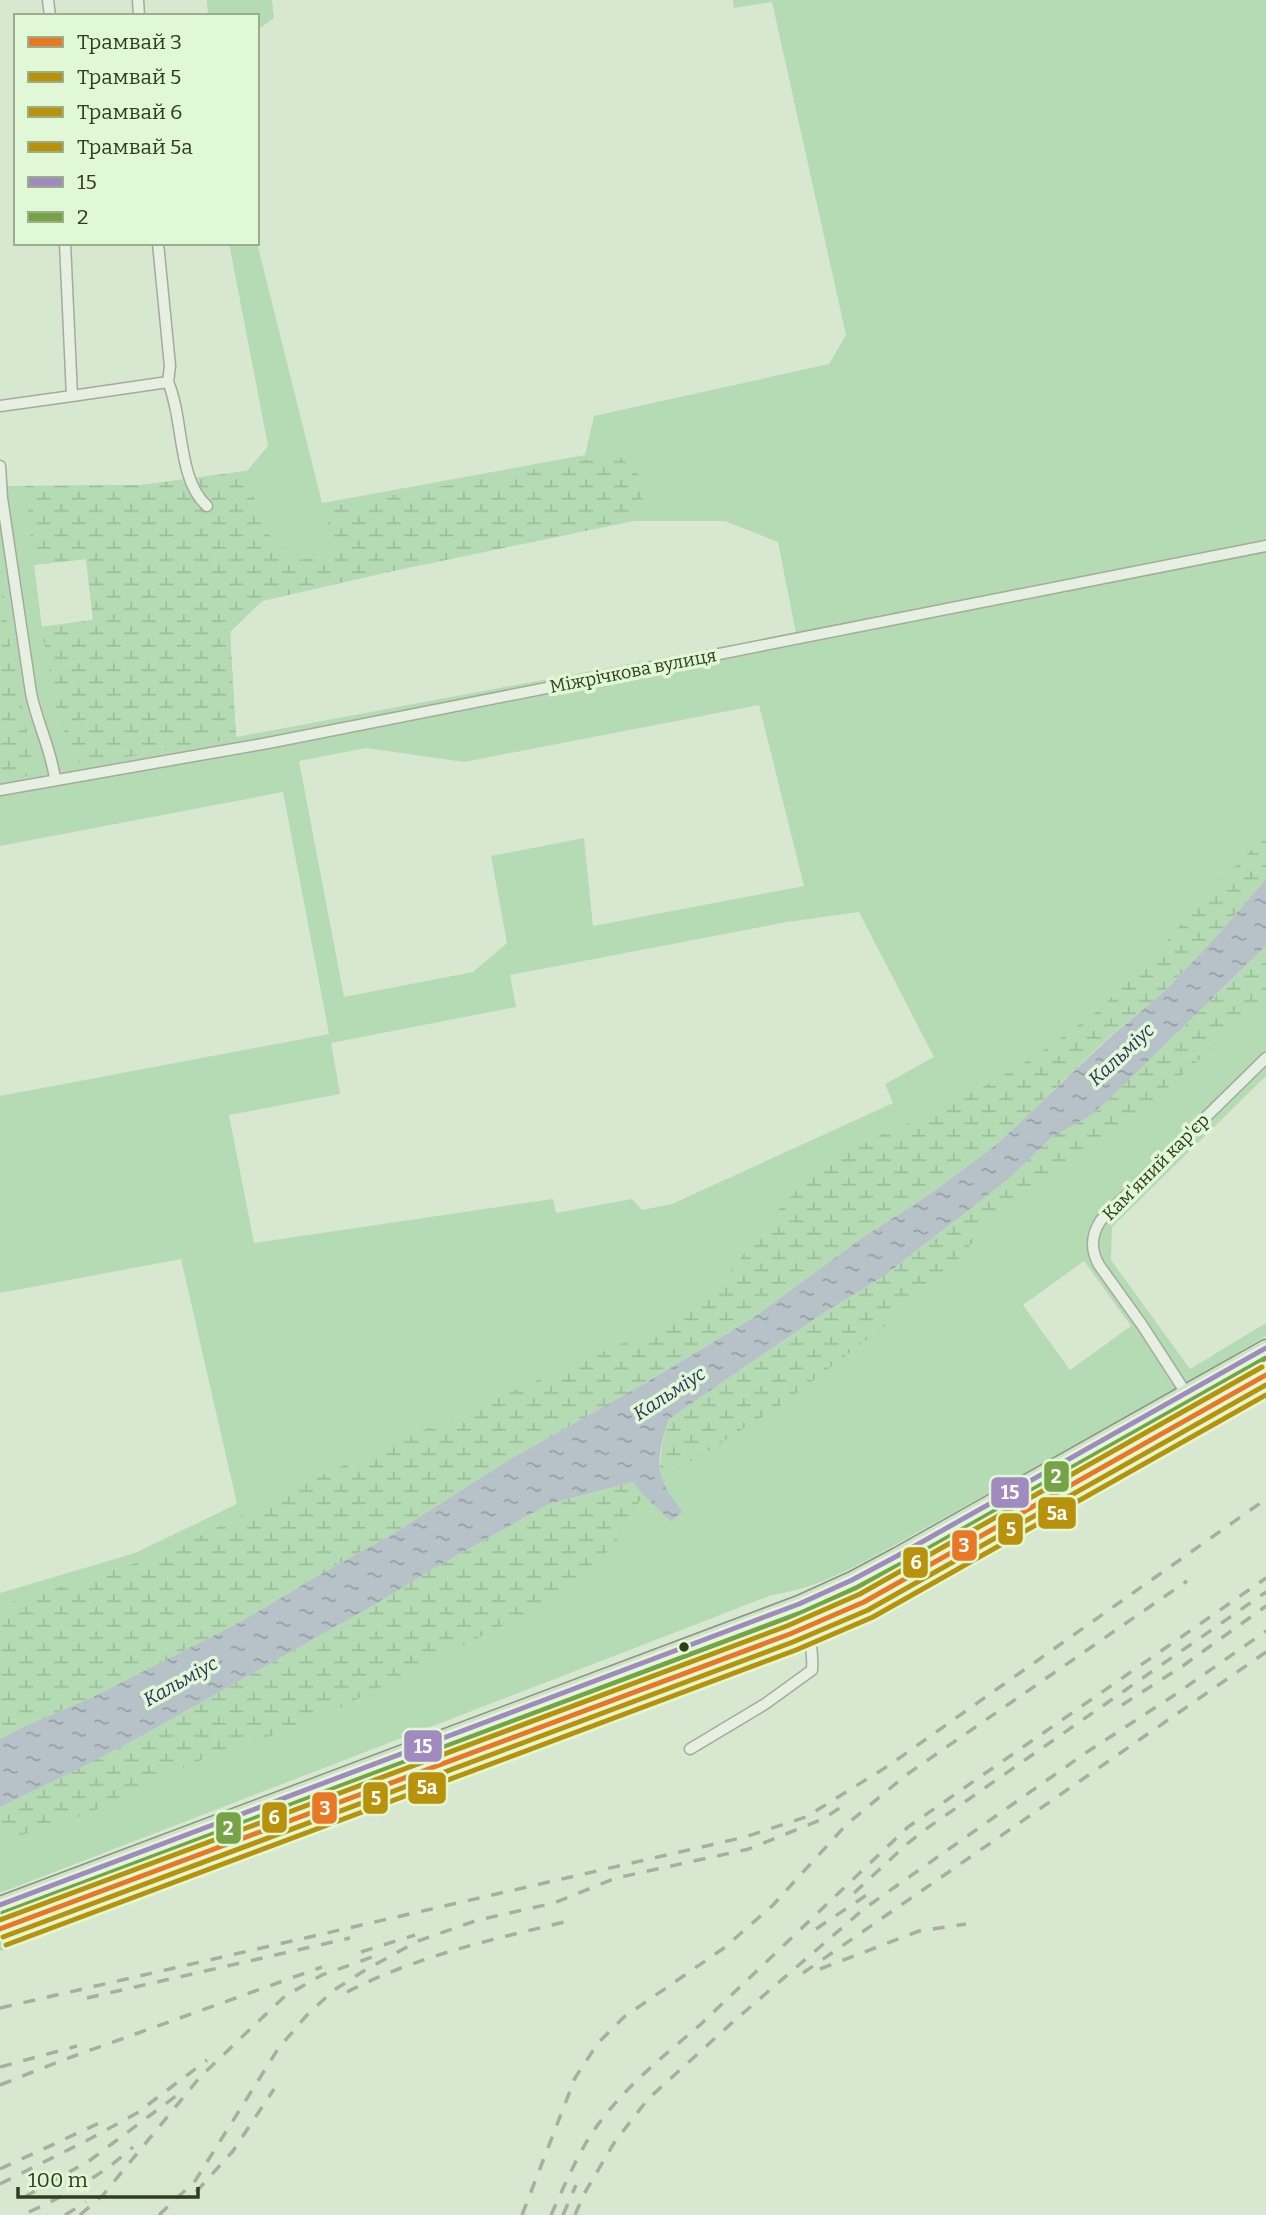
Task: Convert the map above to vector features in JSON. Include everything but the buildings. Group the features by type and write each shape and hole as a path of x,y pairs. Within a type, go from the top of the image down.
{"highway":[{"path":"0,1905 799,1604 897,1556 1266,1348"}],"street":[{"path":"65,245 72,396"},
{"path":"158,245 171,372 168,382 176,403 190,478 198,496 207,506"},
{"path":"0,406 168,382"},
{"path":"0,466 2,498 35,716 52,761 55,779"},
{"name":"Міжрічкова вулиця","path":"0,790 268,743 1266,546"},
{"name":"Кам'яний кар'єр","path":"1186,1393 1094,1257 1092,1237 1101,1220 1266,1058"},
{"path":"690,1749 765,1704 812,1670 811,1640 799,1604"}],"green space":[{"path":"207,0 272,0 274,18 259,29 259,14 208,14"},
{"path":"733,0 1266,0 1266,879 637,1388 0,1739 0,1593 135,1553 237,1504 181,1259 0,1293 0,1096 329,1034 283,792 0,846 0,486 141,485 247,471 268,446 229,245 258,245 322,503 585,455 594,416 829,364 846,335 772,2 734,8","holes":["633,521 725,521 778,542 796,633 236,737 230,632 262,601","86,559 93,620 42,627 34,565","759,705 804,886 593,926 584,838 491,856 507,943 473,972 344,997 299,761 366,748 464,762","859,912 934,1057 885,1084 893,1103 672,1204 642,1210 632,1199 556,1213 553,1199 254,1243 229,1115 340,1094 331,1043 516,1007 510,975 787,922"]},
{"path":"617,454 638,473 643,498 633,521 262,601 230,632 236,738 80,765 58,718 41,627 93,620 86,559 34,565 25,486 141,485 246,471 263,529 295,560 326,557 335,544 323,508"},
{"path":"0,555 8,633 35,774 0,781"},
{"path":"1266,835 1266,879 1215,938 1165,991 1108,1038 996,1145 930,1194 859,1240 753,1318 637,1388 512,1458 391,1535 240,1622 93,1697 0,1739 0,1606 162,1555 326,1473 680,1318 719,1286 799,1188 836,1159 993,1082 1047,1048 1096,1012 1141,970 1212,890"},
{"path":"1266,946 1266,1076 1112,1227 1111,1260 1190,1369 1266,1323 1266,1336 1182,1386 836,1576 800,1589 772,1595 0,1893 0,1807 145,1734 431,1570 633,1482 643,1495 671,1520 683,1512 661,1480 1231,982","holes":["1084,1261 1131,1326 1070,1370 1023,1305"]},
{"path":"1266,946 1266,993 1213,1047 1103,1146 1019,1195 987,1226 945,1274 886,1325 778,1407 661,1480 661,1457 669,1419 825,1312 884,1276 1007,1180 1052,1137 1089,1116"},
{"path":"1266,1363 1266,1394 837,1635 0,1951 0,1916 833,1602"},
{"path":"633,1482 643,1495 614,1546 545,1604 308,1724 218,1753 144,1784 88,1814 0,1842 0,1807 145,1734 549,1504"}],"water":[{"name":"Кальміус","path":"1266,879 1266,946 1107,1101 1089,1116 1052,1137 1007,1180 884,1276 825,1312 669,1419 661,1447 660,1468 667,1489 683,1512 671,1521 633,1482 549,1504 145,1734 0,1807 0,1739 93,1697 240,1622 391,1535 512,1458 637,1388 753,1318 859,1240 930,1194 996,1145 1109,1038 1165,991"}],"railway":[{"path":"0,2008 745,1837 806,1817 888,1766 1266,1499"},
{"path":"551,2215 587,2141 611,2108 908,1827 1266,1578"},
{"path":"522,2215 575,2078 598,2043 624,2017 724,1948 773,1905 846,1825 906,1775 1187,1581"},
{"path":"854,1893 926,1829 1266,1592"},
{"path":"1122,1705 1184,1665 1266,1606"},
{"path":"575,2215 614,2143 648,2099 865,1908 1087,1752 1266,1631"},
{"path":"803,1973 1266,1652"},
{"path":"159,2215 195,2181 278,2049 307,2015 334,1990 367,1969 418,1941 478,1920 554,1903 616,1878 749,1849 823,1819 841,1807"},
{"path":"816,1929 868,1894"},
{"path":"347,1992 428,1958 569,1921"},
{"path":"820,1969 919,1931 966,1924"},
{"path":"361,1952 415,1935"},
{"path":"87,1998 350,1938"},
{"path":"80,2215 103,2195 200,2077 285,1996 322,1975 375,1956"},
{"path":"0,2085 322,1967"},
{"path":"0,2067 77,2046"},
{"path":"0,2184 137,2113 207,2060"},
{"path":"196,2192 233,2151 274,2089"},
{"path":"26,2196 89,2161 176,2096"},
{"path":"0,2169 108,2119"},
{"path":"29,2212 84,2184 133,2147"},
{"path":"563,2215 576,2185"},
{"path":"65,2215 86,2202"}],"tram line":[{"name":"6","path":"0,1920 787,1626 860,1594 1262,1367"},
{"name":"3","path":"0,1929 790,1634 864,1602 1266,1375"},
{"name":"5","path":"3,1937 793,1642 868,1610 1266,1385"},
{"name":"5а","path":"6,1945 796,1650 873,1617 1266,1395"}],"transit line":[{"name":"15","path":"0,1905 799,1604 897,1556 1266,1348"},
{"name":"2","path":"3,1913 803,1612 901,1564 1266,1358"}]}
